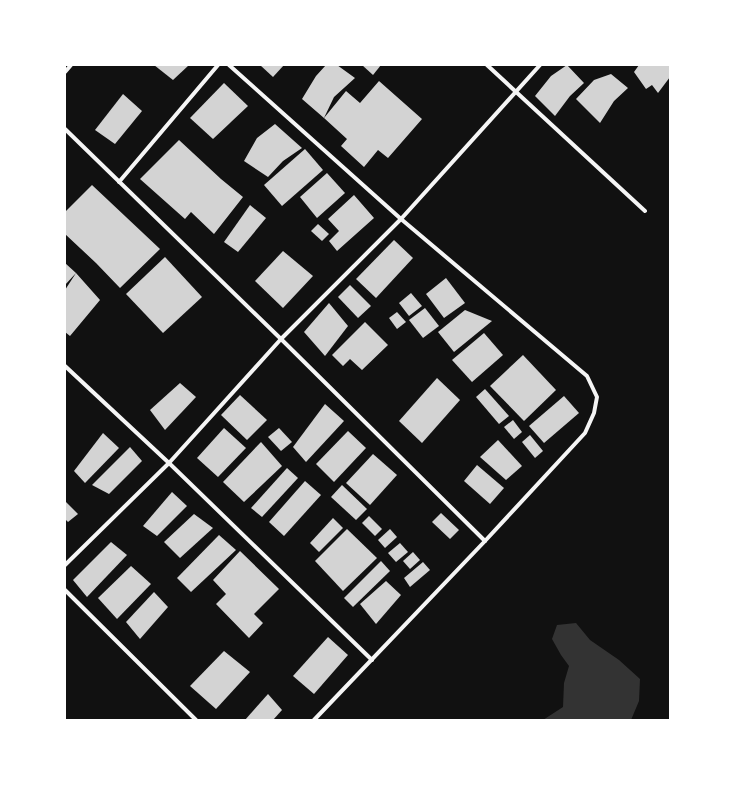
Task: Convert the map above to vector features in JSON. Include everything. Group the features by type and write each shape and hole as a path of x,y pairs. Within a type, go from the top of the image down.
{"street":[{"path":"65,72 71,65"},
{"path":"119,182 218,65"},
{"path":"229,65 401,219 587,376 597,396 594,413 585,433 485,542 314,720"},
{"path":"487,65 645,211"},
{"path":"65,565 169,463 281,338 401,219 540,65"},
{"path":"65,129 281,338 485,542"},
{"path":"65,366 169,463 372,660"},
{"path":"65,590 196,720"}],"shaded area":[{"path":"576,623 590,640 619,660 640,679 639,701 631,720 543,720 563,707 564,683 569,666 552,639 557,625"}],"building":[{"path":"154,65 189,65 173,80"},
{"path":"260,65 284,65 273,77"},
{"path":"326,65 337,65 355,78 334,97 324,118 302,99 316,76"},
{"path":"362,65 381,65 373,75"},
{"path":"567,65 584,83 570,96 555,116 535,96 551,76"},
{"path":"639,65 670,65 670,77 658,93 652,85 646,89 634,72"},
{"path":"611,74 628,88 614,101 600,123 576,99 594,80"},
{"path":"379,81 422,119 388,158 378,150 364,167 341,146 347,139 324,118 346,91 360,103"},
{"path":"224,83 248,106 213,139 190,118"},
{"path":"123,94 142,111 115,144 95,130"},
{"path":"275,124 302,148 283,161 268,177 244,161 257,138"},
{"path":"179,140 243,197 214,234 191,212 185,219 140,179"},
{"path":"305,149 323,170 282,206 264,185"},
{"path":"327,173 345,193 317,218 300,197"},
{"path":"92,185 160,249 120,288 65,234 65,212"},
{"path":"354,195 374,218 337,251 329,241 339,231 328,219"},
{"path":"250,205 266,218 238,252 224,242"},
{"path":"318,224 329,234 322,241 311,231"},
{"path":"394,240 413,258 376,298 356,279"},
{"path":"283,251 313,276 283,308 255,281"},
{"path":"165,257 202,297 163,333 126,294"},
{"path":"65,263 76,273 65,285"},
{"path":"76,273 100,300 70,336 65,332 65,290"},
{"path":"446,278 465,303 444,318 426,294"},
{"path":"350,285 371,306 358,318 338,297"},
{"path":"411,293 422,306 409,316 399,303"},
{"path":"329,303 348,326 325,356 304,332"},
{"path":"425,308 439,326 423,338 409,320"},
{"path":"465,310 492,321 454,352 438,332"},
{"path":"397,312 406,322 397,329 389,318"},
{"path":"365,322 388,345 362,370 350,359 343,366 332,355"},
{"path":"484,333 503,355 472,382 452,360"},
{"path":"523,355 556,390 524,421 490,386"},
{"path":"437,378 460,400 422,443 399,421"},
{"path":"180,383 196,397 165,430 150,410"},
{"path":"485,389 509,416 499,424 476,397"},
{"path":"240,395 267,420 247,440 221,415"},
{"path":"564,396 579,413 544,443 529,426"},
{"path":"325,404 344,421 306,462 293,447"},
{"path":"513,420 522,432 514,439 504,427"},
{"path":"224,428 246,448 218,477 197,458"},
{"path":"279,428 292,442 281,451 268,437"},
{"path":"348,431 366,448 334,482 316,464"},
{"path":"103,433 119,448 85,483 74,471"},
{"path":"530,435 543,451 535,458 522,442"},
{"path":"498,440 522,466 506,480 480,457"},
{"path":"261,442 282,466 244,502 223,482"},
{"path":"130,447 142,461 109,494 92,485"},
{"path":"373,454 397,475 370,505 346,483"},
{"path":"477,465 504,488 490,504 464,481"},
{"path":"287,468 298,478 262,517 251,508"},
{"path":"305,481 321,495 284,536 269,522"},
{"path":"342,485 367,509 356,520 331,497"},
{"path":"172,492 187,506 157,536 143,526"},
{"path":"65,501 78,514 68,522 65,519"},
{"path":"441,513 459,530 450,539 432,522"},
{"path":"194,514 213,528 180,558 164,542"},
{"path":"369,516 382,529 375,536 362,523"},
{"path":"333,518 343,528 319,552 310,543"},
{"path":"347,529 377,558 343,591 315,561"},
{"path":"390,529 397,537 385,548 378,540"},
{"path":"219,535 236,550 191,592 177,578"},
{"path":"111,542 127,555 87,597 73,580"},
{"path":"400,543 408,552 396,562 388,553"},
{"path":"240,551 279,589 254,614 263,623 249,638 216,604 226,594 213,580"},
{"path":"413,552 420,560 410,569 403,561"},
{"path":"381,561 390,571 353,607 344,598"},
{"path":"423,562 430,570 410,587 404,578"},
{"path":"131,566 151,584 117,619 98,598"},
{"path":"386,581 401,595 376,624 360,604"},
{"path":"154,592 168,607 140,639 126,622"},
{"path":"328,637 348,655 314,694 293,676"},
{"path":"224,651 250,672 216,709 190,686"},
{"path":"268,694 282,710 273,720 245,720"}]}
